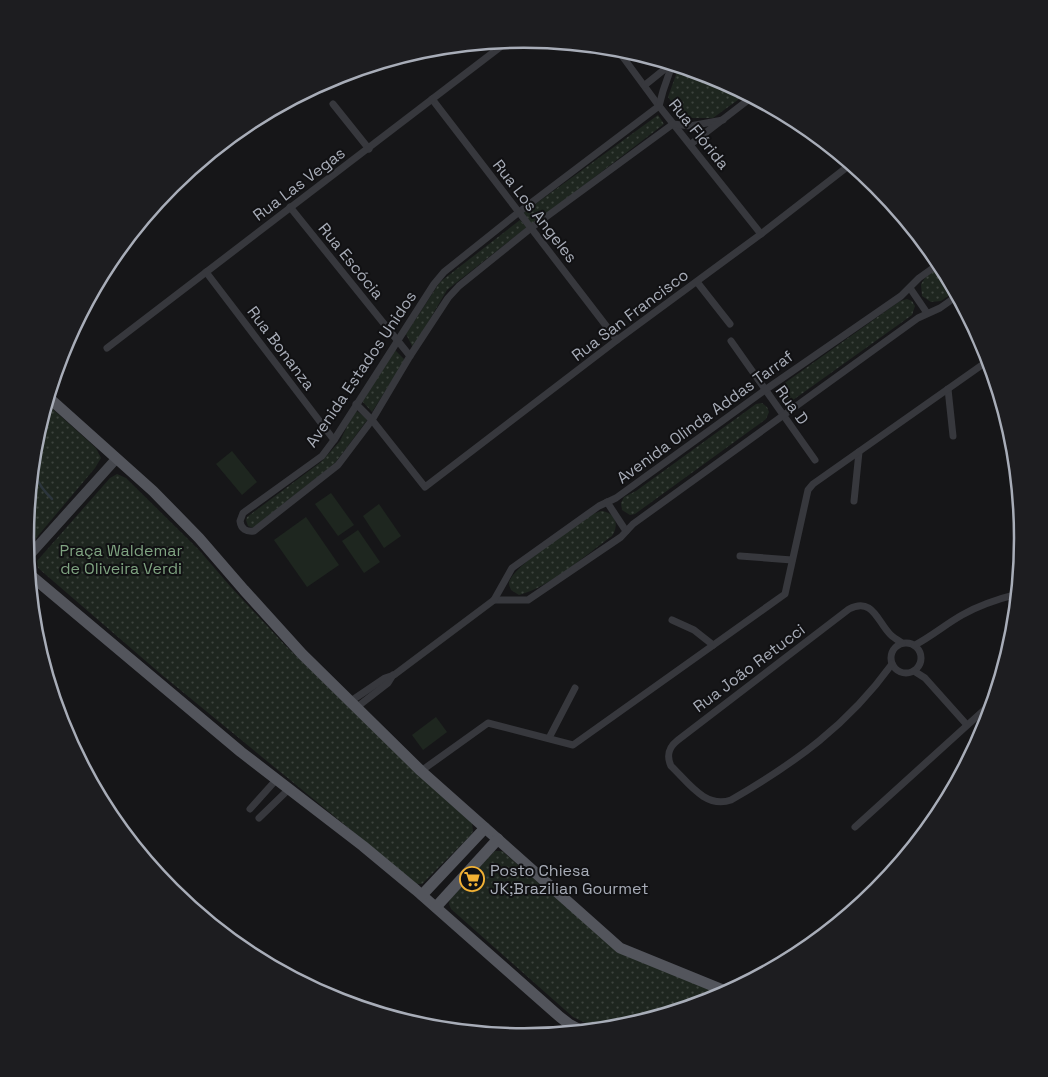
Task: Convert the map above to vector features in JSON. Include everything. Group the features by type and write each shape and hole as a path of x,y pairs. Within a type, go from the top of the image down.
{"main road":[{"path":"53,402 152,491 200,538 302,654 421,771 620,948 718,988"},
{"path":"36,581 276,780 364,846 422,894 560,1017 573,1026"},
{"path":"422,894 485,828"},
{"path":"436,907 498,839"}],"street":[{"name":"Rua Las Vegas","path":"107,348 498,49"},
{"name":"Rua Flórida","path":"625,59 673,124 691,144 761,234"},
{"path":"645,85 665,69"},
{"path":"659,106 670,70"},
{"name":"Rua Los Angeles","path":"432,98 617,340"},
{"path":"691,144 746,102"},
{"path":"332,104 368,149"},
{"name":"Avenida Estados Unidos","path":"659,106 519,212 444,272 396,340 334,440 322,456 243,513 240,521 243,529 254,531 338,465 372,420 410,356 448,298 459,286 531,228 673,124"},
{"path":"673,124 690,126 723,120"},
{"name":"Rua San Francisco","path":"372,420 425,487 845,169"},
{"name":"Rua Escócia","path":"290,207 410,356"},
{"name":"Avenida Olinda Addas Tarraf","path":"354,704 388,683 394,675 494,600 512,568 599,506 616,498 910,288 919,278 933,268"},
{"name":"Rua Bonanza","path":"206,272 334,440"},
{"path":"697,282 730,324"},
{"path":"910,288 927,313"},
{"path":"494,600 528,600 621,537 633,524 918,318 940,308 952,299"},
{"name":"Rua D","path":"732,341 815,460"},
{"path":"421,771 488,723 573,745 785,594 808,490 818,479 982,365"},
{"path":"948,389 953,436"},
{"path":"356,404 372,420"},
{"path":"854,501 859,452"},
{"path":"34,550 116,459"},
{"path":"607,502 626,531"},
{"path":"740,556 792,560"},
{"path":"918,648 962,615 997,599 1011,596"},
{"name":"Rua João Retucci","path":"889,634 874,611 864,606 849,609 678,740 672,745 668,759 671,766 709,801 724,803 776,774 814,746 839,724 894,667"},
{"path":"672,620 694,630 713,645"},
{"path":"889,634 902,643"},
{"path":"889,634 893,649 891,657 894,667 905,673 917,668 922,658 918,648 909,642 902,643 893,649"},
{"path":"917,668 967,725"},
{"path":"549,738 575,688"},
{"path":"855,826 982,711"},
{"path":"250,809 276,780"},
{"path":"259,818 289,789"},
{"path":"258,800 268,810"}],"green space":[{"path":"677,72 740,98 713,118 683,118 668,97"},
{"path":"658,115 664,124 532,225 523,213"},
{"path":"520,220 527,227 447,290 413,348 406,334 440,282"},
{"path":"935,270 950,295 941,301 931,302 922,296 921,284"},
{"path":"907,299 912,301 915,306 912,315 793,400 788,401 781,397 782,385 900,301"},
{"path":"395,350 405,360 372,412 361,400"},
{"path":"762,403 769,412 766,419 635,514 630,515 622,510 621,503 624,497 636,491 756,404"},
{"path":"51,408 96,448 101,458 95,468 34,540 38,475"},
{"path":"355,410 368,419 335,463 253,528 248,526 247,517 321,462 340,441"},
{"path":"232,451 257,482 242,495 216,464"},
{"name":"Praça Waldemar de Oliveira Verdi","path":"117,474 126,478 199,550 285,645 417,774 472,823 473,831 471,835 422,884 417,884 162,675 38,568 37,561 110,478"},
{"path":"331,493 354,525 338,536 315,504"},
{"path":"379,504 401,536 384,548 363,516"},
{"path":"601,511 610,514 615,520 616,528 612,536 544,585 519,595 511,590 509,583 513,575 533,556 593,514"},
{"path":"306,517 339,565 307,587 274,540"},
{"path":"358,530 380,562 364,573 342,541"},
{"path":"436,717 447,732 423,750 412,735"},
{"path":"495,851 502,851 614,948 713,991 682,1003 651,1012 589,1025 573,1017 451,909 450,899"}],"waterway":[{"path":"38,480 41,487 52,499"}],"place":[{"name":"Posto Chiesa JK;Brazilian Gourmet","path":"472,879"}]}
